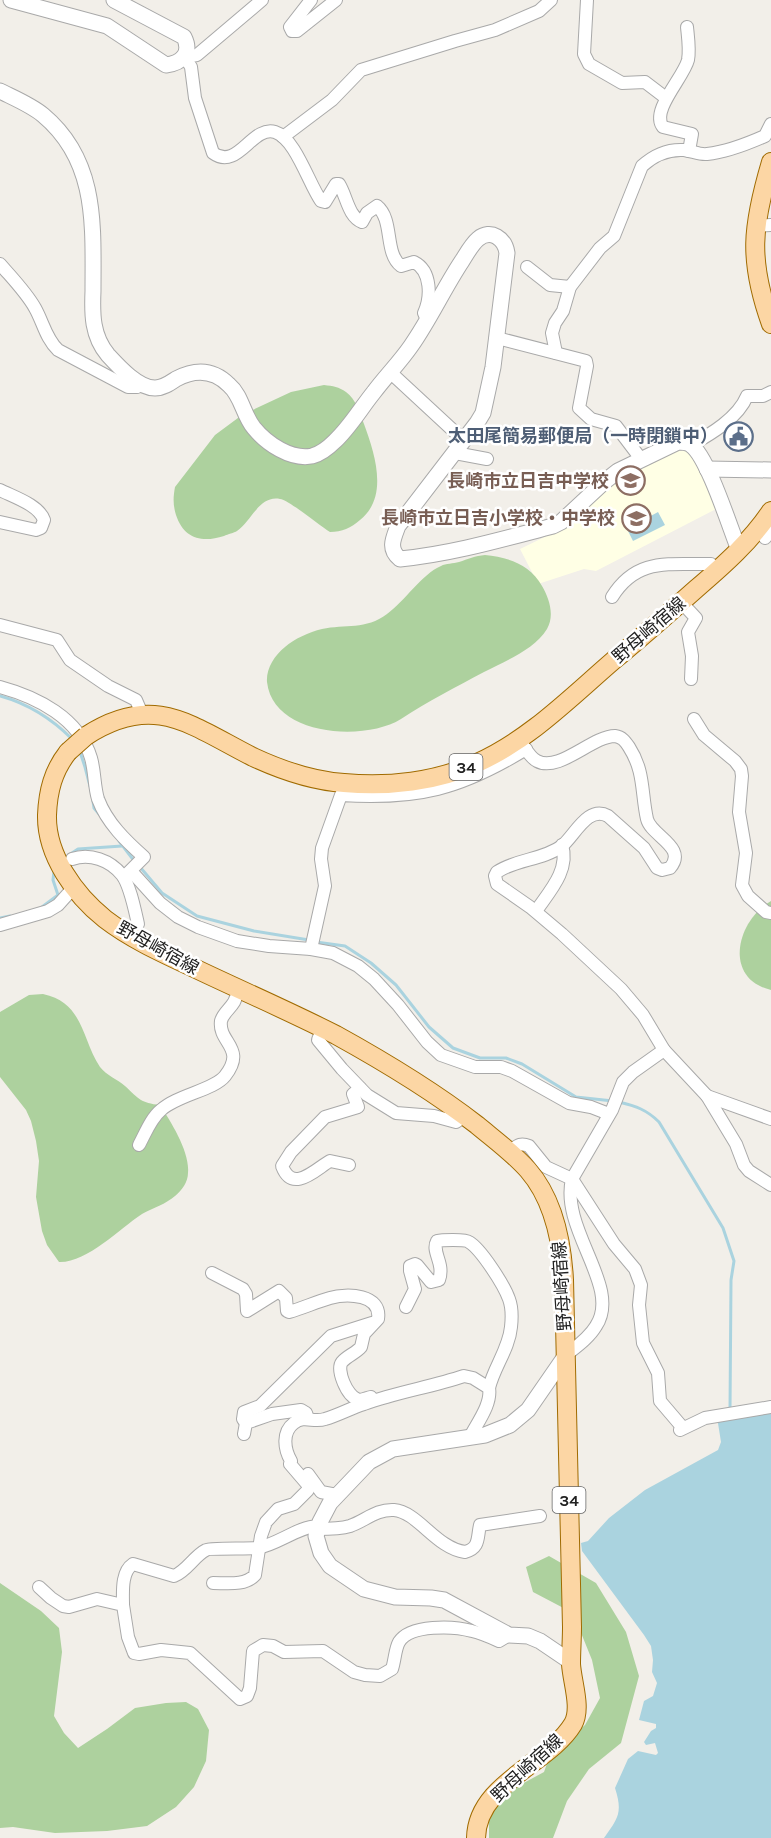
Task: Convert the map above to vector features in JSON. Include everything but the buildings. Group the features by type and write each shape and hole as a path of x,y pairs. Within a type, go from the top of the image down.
{"main road":[{"path":"771,162 759,204 763,225 754,248 756,275 771,324"},
{"name":"野母崎宿線","path":"476,1838 480,1819 497,1791 546,1751 573,1724 576,1714 571,1662 564,1280 562,1246 554,1217 542,1190 529,1171 510,1151 443,1098 386,1063 322,1029 131,936 105,918 75,886 64,862 49,839 47,820 49,790 58,766 68,752 86,736 114,721 142,714 175,718 285,770 316,779 378,785 410,782 444,775 478,763 523,744 718,570 759,528 771,511"}],"street":[{"path":"11,0 106,26 166,65 197,55 262,0"},
{"path":"114,0 184,37 188,46 185,57 191,67 195,98 213,153 223,157 234,154 242,151 265,132 274,132 290,145 321,201 325,202 336,184 339,184 358,221 362,222 367,213 376,206 381,209 395,261 401,266 414,262 422,268 430,290 424,313 427,320"},
{"path":"311,0 292,22 290,27 292,31 297,31 336,0"},
{"path":"283,137 332,100 362,70 495,30 539,11 551,0"},
{"path":"587,0 584,54 589,64 622,83 645,82 666,98"},
{"path":"687,27 688,62 666,98 660,123 663,127 692,134 689,151"},
{"path":"0,90 42,114 63,135 76,154 85,175 89,198 93,265 92,322 99,341 108,354 133,378 142,384 157,388 188,373 200,371 221,378 231,386 253,428 282,451 300,457 315,455 336,441 411,346 480,237 491,234 503,242 507,253 493,367 483,413 398,526 392,540 392,548 400,559 501,540 553,526 561,522 604,482 641,459 678,442 691,445 697,451 707,469 739,550"},
{"path":"556,353 552,333 555,322 563,311 570,287 600,248 614,236 642,166 650,159 665,152 689,151 704,155 723,151 765,136 771,124"},
{"path":"0,264 27,295 52,344 58,350 128,387 137,387 142,384"},
{"path":"527,267 550,285 570,287"},
{"path":"497,338 586,361 579,408 591,419 616,426 641,459"},
{"path":"390,372 459,435 468,435"},
{"path":"691,445 727,420 743,405 747,396 763,396 771,392"},
{"path":"455,453 487,459"},
{"path":"707,469 771,470"},
{"path":"0,490 32,506 44,520 41,528 36,530 0,522"},
{"path":"612,597 620,583 639,569 652,566 711,564 718,570"},
{"path":"681,602 696,618 688,632 692,656 691,679"},
{"path":"0,625 57,640 70,660 108,686 136,700 142,714"},
{"path":"0,687 34,697 64,718 75,730 90,755 102,808 123,837 144,857 133,869 138,924 131,936"},
{"path":"694,719 704,735 735,761 741,769 739,812 746,853 742,885 748,896 766,912 771,913"},
{"path":"311,949 325,886 322,848 341,795 393,797 423,794 468,780 502,764 523,744 539,762 552,763 606,737 620,737 640,768 648,822 672,848 675,858 670,868 658,870 638,842 614,820 603,813 592,814 562,845 535,857 506,865 496,872 497,884 536,911 621,989 643,1015 664,1050 707,1096 736,1144 744,1166 771,1185"},
{"path":"536,911 559,877 564,852 562,845"},
{"path":"64,862 81,856 92,856 108,864 133,869 160,903 178,917 237,941 333,953 358,966 374,979 427,1042 441,1055 475,1067 501,1067 569,1103 610,1112"},
{"path":"0,925 48,911 57,906 75,886"},
{"path":"139,1144 158,1112 166,1105 212,1086 224,1078 231,1066 234,1051 224,1032 222,1019 233,1004 239,990"},
{"path":"322,1029 318,1040 360,1088 396,1113 434,1116 456,1122 465,1116"},
{"name":"野母崎宿線","path":"318,1528 337,1495 369,1462 386,1451 470,1437 499,1430 517,1420 537,1398 558,1363 566,1364 593,1332 602,1316 603,1309 599,1281 580,1240 572,1212 569,1189 572,1179 610,1112 623,1082 664,1050"},
{"path":"349,1165 330,1161 310,1175 301,1178 292,1177 282,1166 291,1152 326,1117 358,1107 353,1094 360,1088"},
{"path":"707,1096 771,1119"},
{"path":"510,1151 517,1145 525,1144 546,1167 572,1179 614,1244 635,1269 641,1285 639,1305 643,1342 658,1373 660,1401 682,1429 705,1418 771,1407"},
{"path":"406,1307 415,1289 410,1266 415,1264 431,1282 440,1280 442,1267 435,1247 437,1240 469,1241 482,1254 510,1299 511,1328 506,1348 489,1388 489,1401 470,1437"},
{"path":"212,1273 243,1289 246,1293 247,1311 279,1292 286,1298 286,1311 289,1312 341,1296 368,1298 375,1304 378,1319 331,1336 260,1406 244,1412 245,1428 257,1417 289,1411 304,1411 308,1419"},
{"path":"372,1323 362,1338 361,1347 340,1365 345,1385 357,1400 397,1390 404,1391"},
{"path":"213,1583 243,1582 251,1579 255,1575 261,1536 266,1522 282,1507 294,1504 309,1488 290,1464 291,1461 285,1450 287,1434 292,1424 304,1418 318,1421 327,1419 404,1391 464,1376 473,1378 489,1388"},
{"path":"291,1461 304,1470 321,1492 337,1495"},
{"path":"509,1635 499,1641 472,1630 421,1629 408,1633 400,1640 392,1669 380,1676 354,1672 323,1652 284,1652 273,1646 263,1645 253,1652 248,1696 240,1699 190,1653 161,1650 134,1653 128,1637 123,1605 124,1583 128,1568 133,1564 174,1576 180,1574 206,1550 259,1548 312,1527 350,1526 370,1515 394,1510 408,1515 446,1546 465,1552 474,1548 478,1542 480,1526 540,1516"},
{"path":"318,1528 319,1548 327,1563 348,1580 364,1589 395,1597 444,1600 509,1635 528,1636 540,1641 571,1662"},
{"path":"39,1587 51,1599 63,1606 78,1605 97,1599 123,1605"}],"shaded area":[{"name":"長崎市立日吉小学校・中学校","path":"674,451 686,451 694,457 718,508 596,571 584,569 538,584 520,549 563,528 607,489 631,473"}],"green space":[{"path":"324,385 346,392 359,411 368,436 377,475 377,487 369,511 346,529 330,532 284,500 273,499 261,505 237,531 208,539 189,534 179,523 176,515 175,487 215,435 242,415 291,392"},
{"path":"485,555 510,560 524,567 537,578 547,596 551,612 549,624 535,643 527,649 442,694 401,719 365,731 344,732 302,724 285,714 273,700 267,682 269,668 277,654 293,641 322,629 363,624 379,619 393,609 434,570 445,564"},
{"path":"771,901 771,990 756,984 746,974 741,962 740,949 749,922"},
{"path":"43,994 67,1005 74,1013 103,1070 141,1100 160,1105 179,1138 188,1165 186,1183 171,1199 142,1214 92,1251 70,1261 59,1262 47,1245 42,1231 36,1197 39,1161 31,1121 26,1110 0,1077 0,1012 29,995"},
{"path":"549,1556 596,1583 626,1632 639,1676 621,1743 589,1769 567,1801 553,1838 489,1838 489,1816 507,1792 544,1772 550,1755 585,1725 600,1698 592,1660 573,1613 533,1592 526,1567"},
{"path":"0,1583 41,1611 59,1628 62,1652 54,1716 64,1733 78,1748 135,1708 186,1702 198,1709 209,1730 206,1761 194,1787 176,1807 147,1826 107,1831 55,1833 13,1827 0,1828"}],"water":[{"path":"658,512 665,525 633,541 627,529"},
{"path":"771,1413 771,1838 604,1838 618,1815 619,1804 615,1788 628,1759 638,1751 656,1755 658,1753 655,1743 646,1745 644,1742 651,1731 656,1728 656,1724 639,1720 644,1701 653,1696 657,1683 652,1672 651,1646 582,1551 581,1543 588,1541 609,1518 645,1490 718,1450 721,1442 717,1417"}],"waterway":[{"path":"0,696 21,703 39,713 72,739"},
{"path":"79,749 90,786"},
{"path":"93,801 94,808 99,814"},
{"path":"119,841 135,862"},
{"path":"63,859 78,849 122,846"},
{"path":"140,867 162,893 197,916 254,931 309,940"},
{"path":"42,907 58,895 53,880 54,871"},
{"path":"0,918 10,916"},
{"path":"316,942 345,946 371,963 396,985 429,1027 453,1048 480,1058 506,1058 522,1064 576,1097 613,1101"},
{"path":"619,1102 641,1109 659,1122 723,1228 734,1261 731,1280 730,1410"}],"place":[{"name":"太田尾簡易郵便局（一時閉鎖中）","path":"739,436"},
{"name":"長崎市立日吉中学校","path":"630,481"},
{"name":"長崎市立日吉小学校・中学校","path":"636,518"}]}
